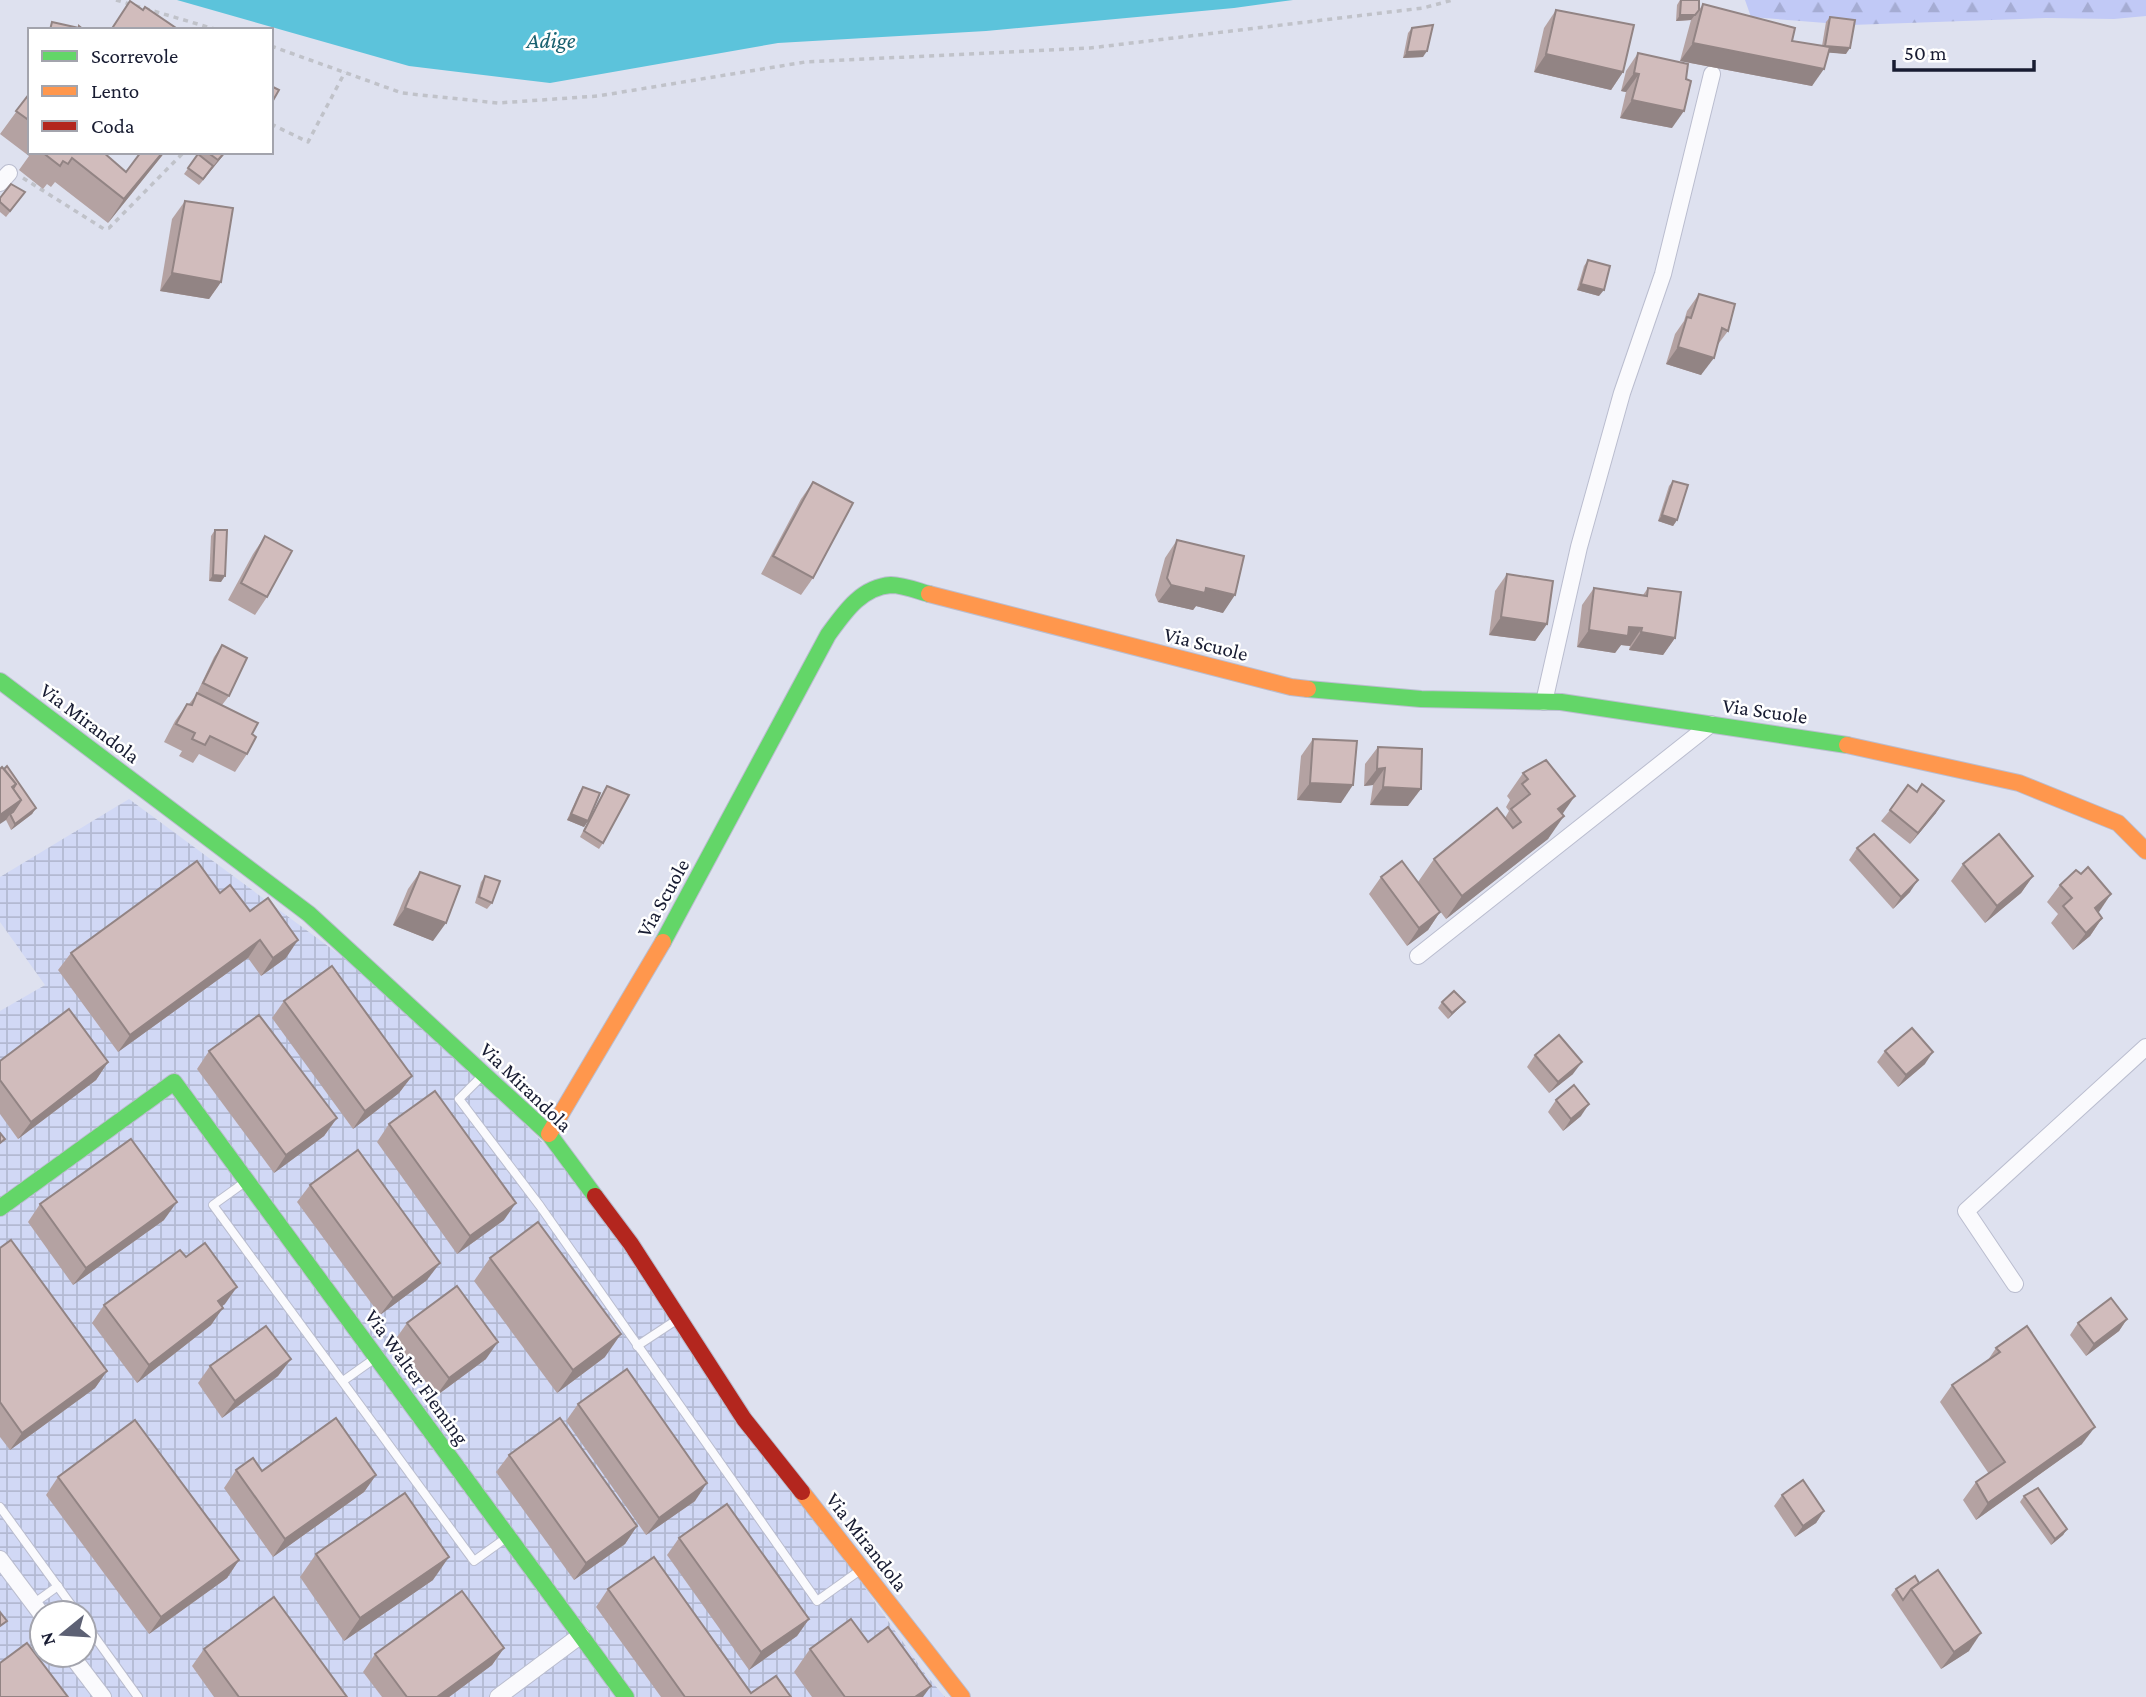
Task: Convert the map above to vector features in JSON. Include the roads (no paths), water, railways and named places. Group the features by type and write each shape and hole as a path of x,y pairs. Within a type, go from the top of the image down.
{"street":[{"path":"1544,702 1579,547 1622,393 1663,274 1712,74"},
{"name":"Via Scuole","path":"549,1133 677,918 828,635 847,608 871,590 893,585 1291,687 1421,699 1544,702 1832,742 2019,783 2118,823 2146,851"},
{"name":"Via Mirandola","path":"0,681 309,914 549,1133 631,1244 744,1419 962,1697"},
{"path":"1418,956 1711,724"},
{"path":"2015,1284 1966,1211 2146,1047"},
{"name":"Via Walter Fleming","path":"0,1208 174,1082 626,1697"},
{"path":"0,1559 30,1599"},
{"path":"498,1697 581,1635"},
{"path":"82,1669 103,1697"}],"lane":[{"path":"484,1074 459,1099 540,1206 817,1601 862,1569"},
{"path":"247,1181 213,1205 474,1561 508,1536"},
{"path":"637,1346 679,1319"},
{"path":"342,1381 376,1357"},
{"path":"0,1507 67,1599"},
{"path":"47,1599 58,1586"},
{"path":"98,1641 138,1697"}],"water":[{"name":"Adige","path":"177,0 1293,0 986,31 778,43 550,83 409,66"}]}
